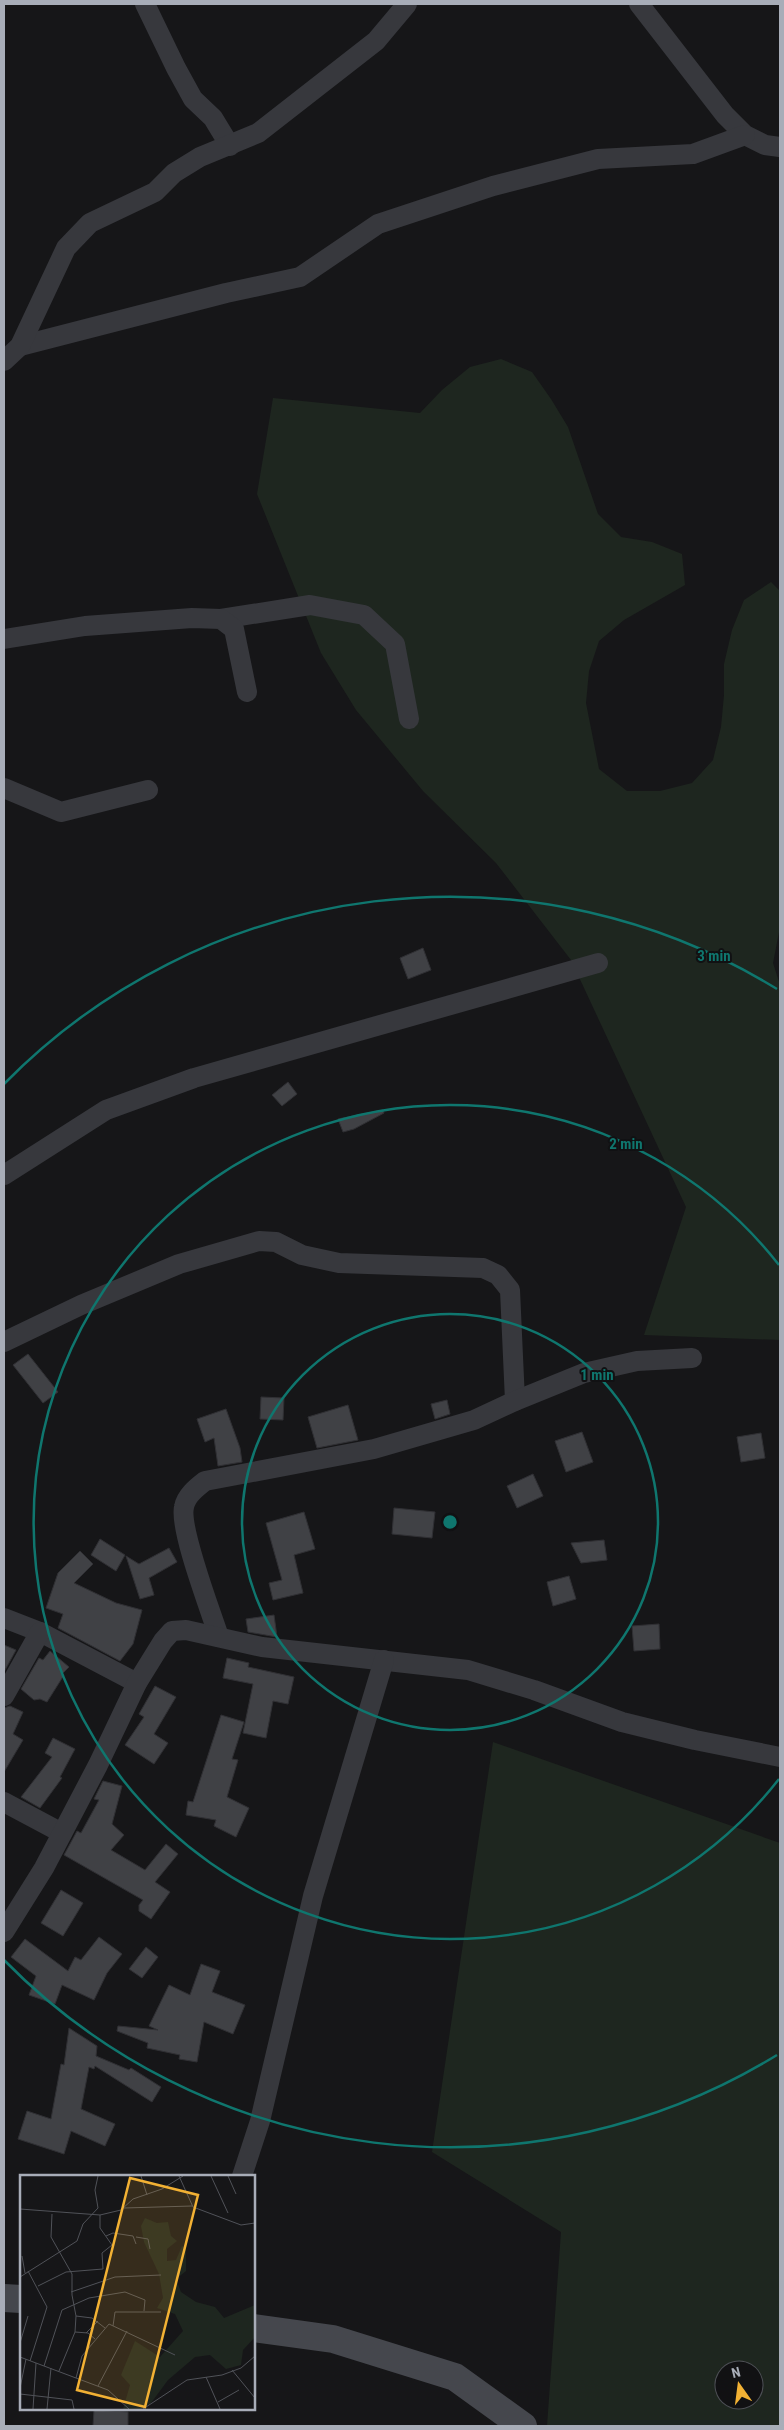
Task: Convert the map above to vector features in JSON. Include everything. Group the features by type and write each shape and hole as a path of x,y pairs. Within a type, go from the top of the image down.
{"street":[{"path":"145,4 193,99 213,118 230,146"},
{"path":"4,360 20,346 66,248 90,223 156,192 174,172 200,157 258,133 376,41 407,4"},
{"path":"639,4 725,115 745,135 765,145 780,147"},
{"path":"20,346 226,293 300,277 378,224 494,186 598,159 693,154 745,135"},
{"path":"4,639 85,626 192,618 221,619 310,605 364,616 395,644 409,719"},
{"path":"221,619 234,629 247,692"},
{"path":"4,788 61,812 148,790"},
{"path":"4,1175 106,1110 194,1078 598,963"},
{"path":"4,1342 81,1305 178,1264 259,1241 276,1242 302,1255 339,1263 483,1268 498,1275 510,1290 515,1401"},
{"path":"219,1637 185,1529 184,1507 192,1491 205,1481 374,1449 474,1420 584,1373 637,1361 692,1358"},
{"path":"4,1618 40,1632 137,1683"},
{"path":"4,1932 44,1868 137,1683 163,1640 172,1631 186,1630 262,1647 468,1670 534,1690 622,1722 695,1740 780,1757"},
{"path":"4,1696 40,1632"},
{"path":"242,2175 262,2112 313,1896 384,1660"},
{"path":"4,1802 62,1833"},
{"path":"4,2298 20,2299"},
{"path":"255,2328 333,2339 455,2377 523,2426"}],"shaded area":[{"path":"501,359 532,372 551,399 568,427 598,514 621,537 652,542 682,554 685,585 624,620 599,641 589,671 586,703 599,769 627,791 660,791 692,783 713,760 721,727 724,664 732,630 744,600 771,582 780,591 780,927 773,963 780,985 780,1340 644,1335 686,1207 571,960 496,863 423,791 356,710 321,653 257,494 273,398 420,413 442,390 470,367"},
{"path":"493,1742 780,1843 780,2426 547,2426 561,2232 432,2152"}],"building":[{"path":"423,948 431,970 408,979 400,958"},
{"path":"288,1082 297,1094 282,1106 272,1095"},
{"path":"383,1110 384,1113 354,1129 343,1132 338,1119"},
{"path":"28,1354 58,1392 43,1403 13,1365"},
{"path":"261,1397 284,1398 283,1420 260,1419"},
{"path":"447,1400 450,1414 435,1419 431,1404"},
{"path":"348,1405 358,1440 317,1448 308,1417"},
{"path":"226,1409 240,1448 242,1462 218,1466 214,1438 205,1442 197,1419"},
{"path":"582,1432 593,1462 566,1472 555,1441"},
{"path":"761,1433 765,1458 741,1462 737,1437"},
{"path":"533,1474 543,1496 517,1508 507,1486"},
{"path":"394,1508 435,1512 432,1538 392,1534"},
{"path":"304,1512 315,1549 294,1555 303,1593 273,1600 269,1583 282,1580 266,1523"},
{"path":"100,1539 125,1555 116,1571 91,1555"},
{"path":"604,1540 607,1560 581,1563 571,1543"},
{"path":"169,1548 177,1562 149,1578 154,1595 140,1599 126,1556 139,1564"},
{"path":"80,1551 93,1564 74,1583 116,1603 142,1610 133,1644 120,1661 58,1628 63,1614 46,1608 58,1573"},
{"path":"569,1576 576,1599 553,1606 547,1582"},
{"path":"274,1615 277,1637 248,1632 246,1619"},
{"path":"659,1624 660,1649 634,1651 632,1626"},
{"path":"4,1645 16,1650 4,1672"},
{"path":"50,1651 69,1667 62,1674 64,1675 47,1702 40,1699 34,1700 21,1689 39,1658 43,1660"},
{"path":"227,1658 249,1663 248,1667 294,1677 288,1704 273,1701 266,1738 243,1733 253,1684 223,1678"},
{"path":"155,1686 176,1697 154,1734 168,1743 154,1764 125,1745 144,1717 139,1714"},
{"path":"10,1706 23,1712 13,1734 23,1740 4,1772 4,1708"},
{"path":"221,1715 244,1722 232,1759 238,1760 227,1797 249,1808 236,1837 214,1826 216,1820 186,1815 188,1801 193,1802"},
{"path":"53,1738 75,1749 60,1777 62,1778 40,1808 21,1797 52,1757 45,1753"},
{"path":"103,1781 122,1786 112,1824 124,1835 111,1850 145,1870 166,1844 178,1854 155,1882 170,1892 151,1919 139,1911 139,1905 143,1900 64,1855 77,1831 81,1833 99,1800 94,1799"},
{"path":"61,1890 83,1903 63,1936 41,1923"},
{"path":"99,1937 122,1954 107,1973 94,2000 62,1985 55,2004 29,1995 36,1976 11,1957 25,1939 68,1971 75,1957 81,1960"},
{"path":"146,1947 158,1957 142,1978 129,1969"},
{"path":"201,1964 220,1971 212,1992 245,2005 233,2034 204,2022 197,2062 179,2059 180,2055 147,2048 148,2043 117,2031 118,2026 158,2030 149,2026 169,1985 190,1995"},
{"path":"69,2028 97,2046 96,2056 129,2070 131,2068 161,2087 152,2102 95,2066 94,2069 89,2067 81,2109 115,2124 105,2146 71,2131 64,2154 18,2139 27,2111 51,2119 61,2064 64,2065"},
{"path":"94,2410 128,2412 128,2426 93,2426"}]}
